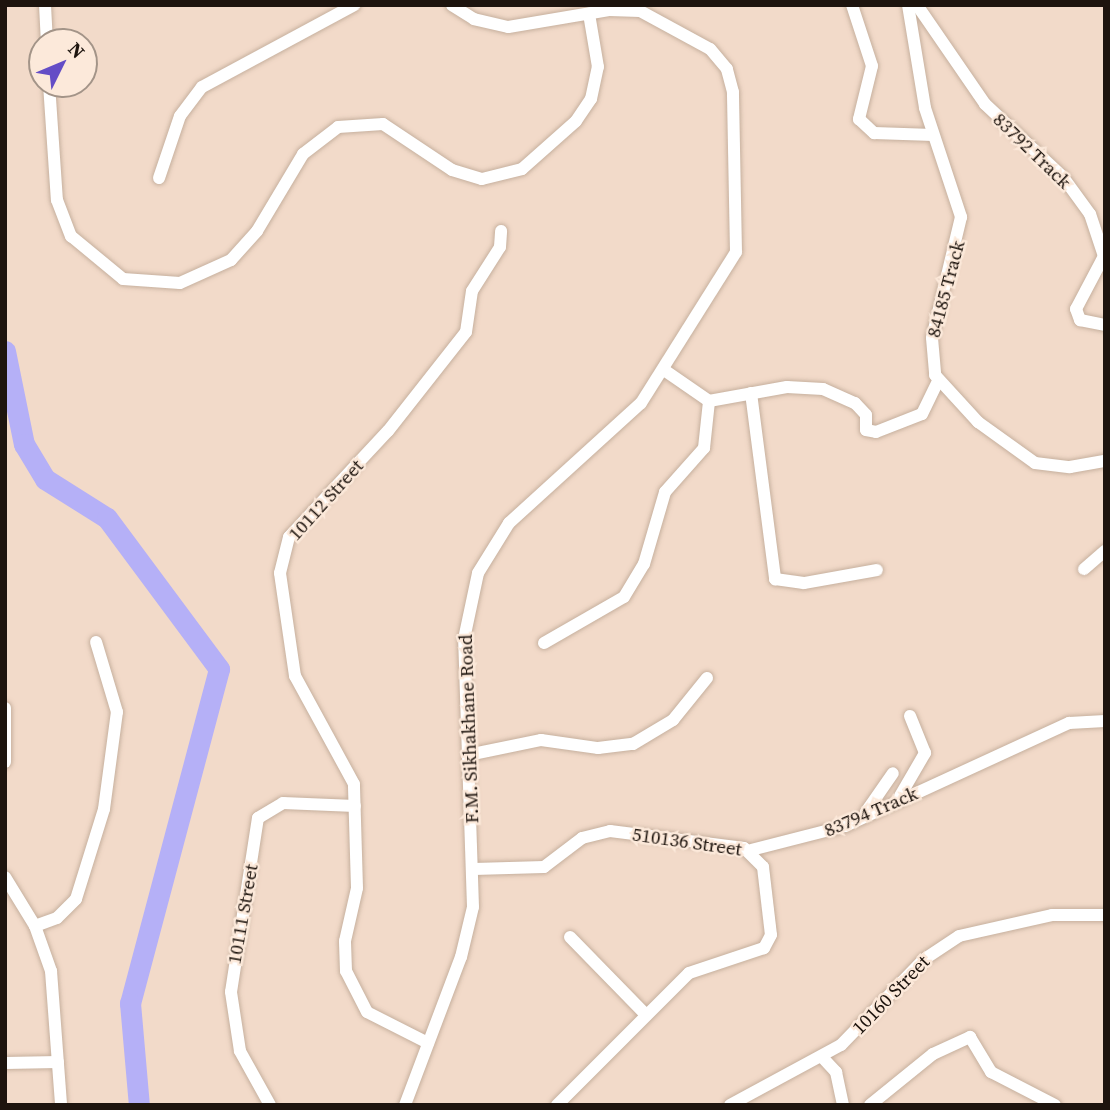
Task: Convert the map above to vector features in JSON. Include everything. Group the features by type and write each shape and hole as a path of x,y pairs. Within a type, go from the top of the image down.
{"street":[{"path":"45,5 46,28"},
{"path":"159,178 180,116 202,87 354,5"},
{"name":"F.M. Sikhakhane Road","path":"405,1105 469,933 474,869 468,755 466,615 484,562 509,523 610,436 664,370 736,252 733,92 722,61 670,22 625,9 508,27 474,19 452,5"},
{"path":"852,5 872,65 859,119 874,133 933,135"},
{"name":"84185 Track","path":"908,5 933,135 959,203 962,229 932,338 938,381"},
{"name":"83792 Track","path":"917,5 985,104 1063,177 1090,214 1104,256 1076,309 1080,320 1105,325"},
{"path":"50,98 57,200 71,236 123,279 180,283 231,260 257,231 303,154 338,127 383,124 452,170 482,179 522,169 576,121 591,99 598,66 589,14"},
{"name":"10112 Street","path":"428,1043 372,1017 346,971 357,888 352,774 311,713 295,676 281,614 282,555 296,527 388,432 466,332 472,291 500,247 501,231"},
{"path":"664,370 709,401 795,387 836,392 860,407 866,430 876,432 922,414 938,381 978,422 1035,463 1070,467 1105,461"},
{"path":"751,393 775,579 804,583 877,570"},
{"path":"544,643 624,597 644,564 665,492 707,441 709,401"},
{"path":"1083,569 1105,551"},
{"path":"35,926 57,918 76,899 104,809 117,712 96,642"},
{"path":"468,755 541,740 598,748 634,744 673,720 706,678"},
{"path":"5,708 5,762"},
{"path":"899,797 925,753 910,716"},
{"name":"83794 Track","path":"751,850 819,835 864,816 899,797 956,780 1069,723 1105,721"},
{"path":"864,816 893,773"},
{"name":"10111 Street","path":"270,1105 240,1051 231,992 258,818 283,803 355,806"},
{"name":"510136 Street","path":"474,869 544,867 599,832 751,850 763,867 769,942 758,952 697,968 557,1105"},
{"path":"5,877 35,926 55,992 61,1105"},
{"name":"10160 Street","path":"730,1105 822,1057 863,1027 923,960 958,936 1052,915 1105,915"},
{"path":"570,937 646,1015"},
{"path":"870,1105 933,1054 970,1037 991,1072 1055,1105"},
{"path":"822,1057 836,1072 843,1105"},
{"path":"5,1063 58,1062"}],"waterway":[{"path":"5,351 24,444 45,479 107,518 219,669 130,1003 139,1105"}]}
